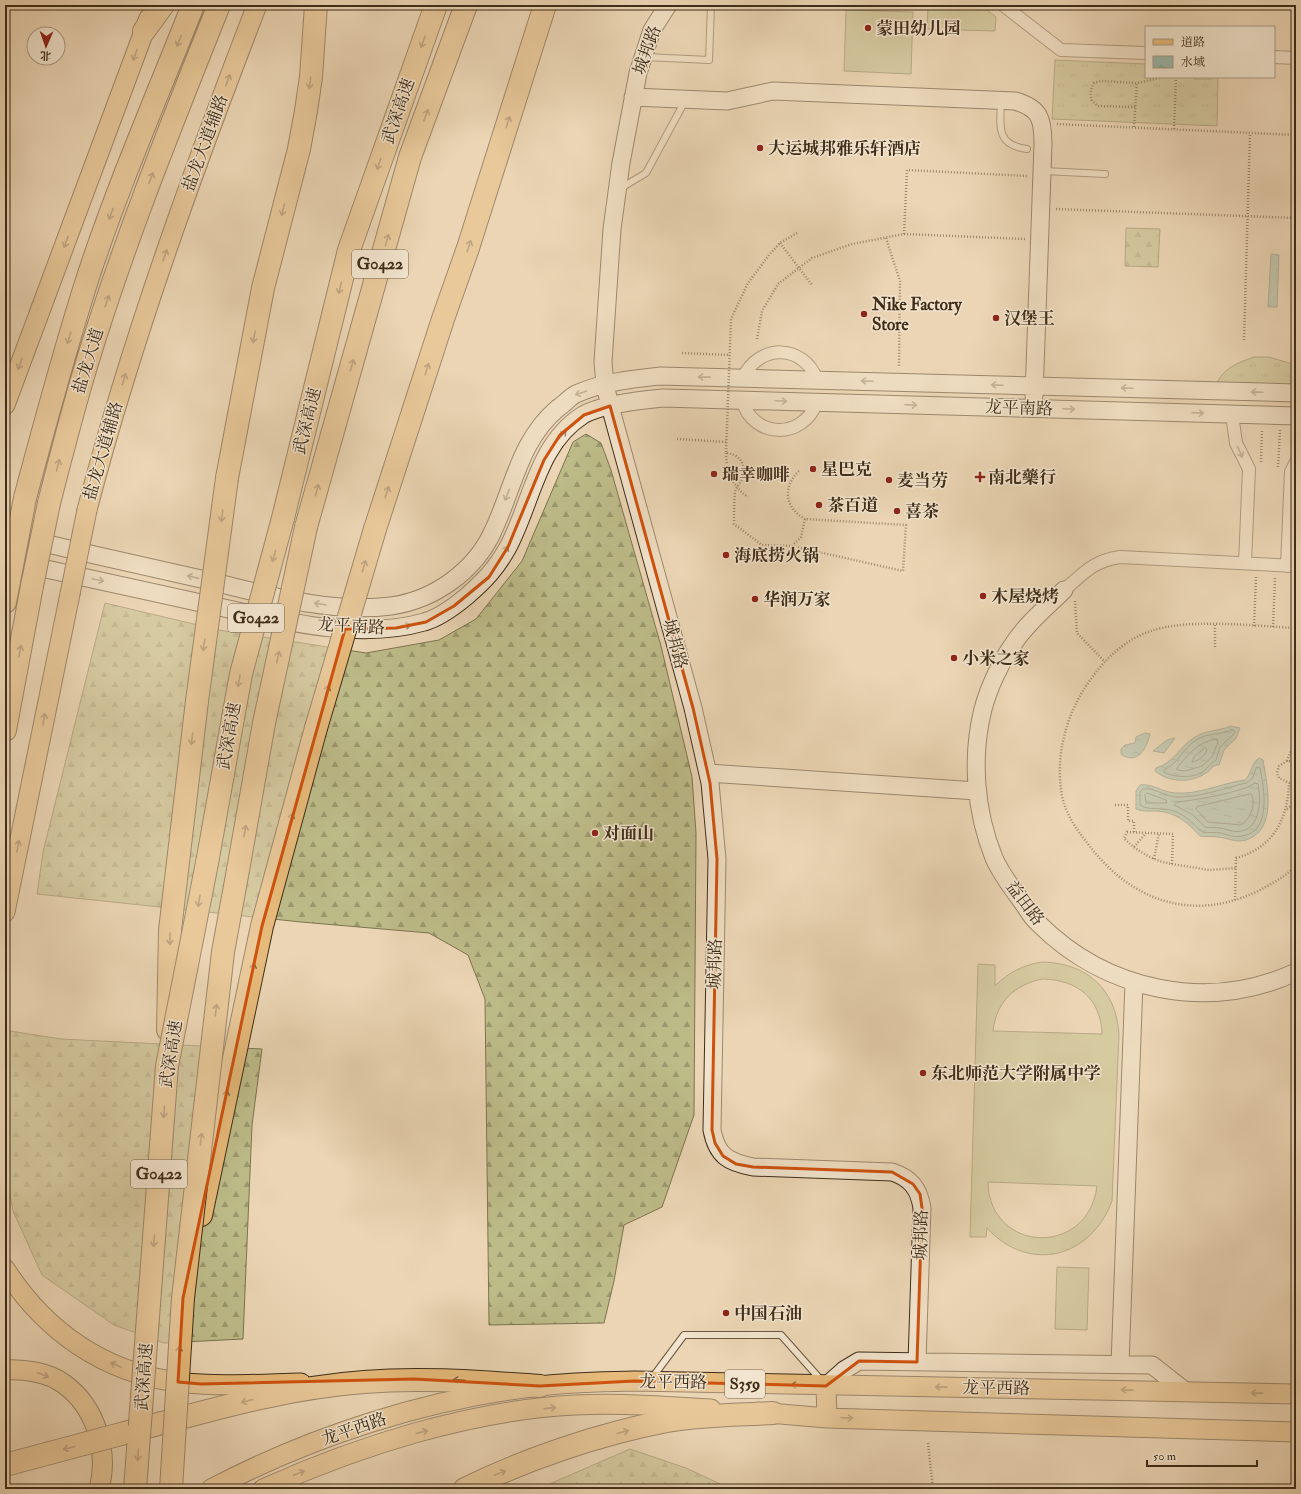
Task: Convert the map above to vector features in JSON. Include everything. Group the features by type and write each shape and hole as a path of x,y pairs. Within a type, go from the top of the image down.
{"highway":[{"path":"144,31 163,5"},
{"name":"盐龙大道","path":"7,591 25,498 63,359 89,273 118,194 193,5"},
{"name":"盐龙大道","path":"5,730 49,503 65,440 94,340 148,184 219,5"},
{"path":"196,62 236,5"},
{"path":"167,1066 170,930 197,701 227,478 263,288 299,149 306,111 314,45 316,5"},
{"name":"武深高速","path":"135,1489 167,1066 241,674 283,518 349,250 436,5"},
{"name":"武深高速","path":"171,1489 183,1298 223,952 264,723 306,528 410,157 466,5"},
{"path":"183,1298 262,926 316,728 375,529 468,248 545,5"},
{"path":"5,1465 264,1397 363,1382 444,1380 540,1386"},
{"path":"464,1489 523,1464 572,1446 621,1432 668,1421 774,1413"}],"main road":[{"path":"5,405 154,5"},
{"name":"盐龙大道辅路","path":"5,912 86,510 104,445 151,292 223,93 258,5"},
{"path":"5,1269 18,1289 37,1312 57,1330 80,1347 125,1369 151,1377 200,1384 363,1382"},
{"path":"5,1370 16,1369 40,1373 64,1384 82,1403 94,1424 101,1445 103,1466 99,1489"},
{"name":"龙平西路","path":"211,1489 233,1477 324,1438 390,1416 493,1393 540,1386 587,1382 649,1381 826,1386 1296,1394"},
{"path":"826,1386 827,1418"},
{"name":"龙平西路","path":"263,1489 353,1452 404,1436 468,1420 574,1405 635,1404 827,1418 1296,1432"}],"street":[{"name":"城邦路","path":"668,5 652,30 643,57 633,97 612,229 604,362 605,385 610,406 693,708 708,773 715,821 717,859 712,1130 715,1143 723,1156 736,1164 753,1167 892,1172 903,1176 913,1184 920,1194 922,1208 917,1362"},
{"path":"1002,5 1061,50 1145,53"},
{"path":"1275,57 1296,58"},
{"path":"633,97 727,101 774,91 1001,101 1025,104 1034,109 1039,115 1043,133 1036,174 1033,408"},
{"path":"743,378 755,361 767,354 780,352 794,354 805,361 814,372 817,380"},
{"name":"龙平南路","path":"5,534 276,596 335,606 363,608 399,604 419,599 443,588 472,562 493,532 526,446 547,418 575,394 617,381 660,376 1296,393"},
{"name":"龙平南路","path":"5,560 271,618 334,628 365,630 396,628 426,622 454,606 489,577 508,547 544,460 560,435 584,415 623,402 663,398 1296,416"},
{"path":"742,400 750,417 760,425 771,429 784,430 796,427 806,420 814,411 817,402"},
{"path":"1232,414 1236,443 1249,469 1245,563"},
{"path":"1064,590 1091,567 1105,560 1120,557 1292,566 1291,472 1296,462"},
{"name":"益田路","path":"1064,590 1014,643 997,675 984,708 978,746 976,784 983,822 994,859 1037,922 1066,947 1098,969 1134,982 1171,992 1210,993 1248,989 1296,972"},
{"path":"708,773 977,791"},
{"path":"1120,1365 1134,982"},
{"path":"826,1386 844,1370 859,1361 1152,1365 1185,1391"}],"lane":[{"path":"643,57 709,60 711,5"},
{"path":"617,191 646,173 685,100"},
{"path":"1001,101 1002,136 1009,144 1027,150"},
{"path":"1036,174 1105,174"},
{"path":"649,1381 684,1335 781,1335 826,1386"}],"path":[{"path":"1135,107 1098,106 1092,101 1090,92 1094,83 1101,81 1136,83 1159,78"},
{"path":"1174,129 1176,78"},
{"path":"1134,127 1136,83"},
{"path":"1054,124 1296,135"},
{"path":"1244,340 1249,216 1250,133"},
{"path":"904,234 907,170 1036,174"},
{"path":"1051,209 1296,218"},
{"path":"748,497 741,492 728,473 726,453 731,319 741,297 758,269 780,243 797,233"},
{"path":"757,339 762,311 778,284 812,258 852,244 904,234 1028,239"},
{"path":"886,238 900,281 899,370"},
{"path":"780,243 812,284"},
{"path":"682,353 730,355"},
{"path":"677,439 726,442"},
{"path":"726,453 739,458 744,469 742,478 735,489 734,524 762,545 792,546 903,572 906,525 805,519 795,512 787,494 792,477 799,471"},
{"path":"792,546 801,537 805,519"},
{"path":"1064,590 1076,602 1077,633 1105,662"},
{"path":"1296,634 1296,628 1184,625 1152,630 1122,645 1094,674 1081,693 1062,741 1060,781 1063,798 1069,816 1094,853 1113,872 1140,892 1172,904 1209,906 1235,900 1267,886 1296,866"},
{"path":"1215,625 1215,647"},
{"path":"1296,739 1287,761 1279,766 1277,774 1279,778 1296,786"},
{"path":"1287,761 1296,762"},
{"path":"1287,810 1289,783"},
{"path":"1235,900 1236,858 1250,854 1272,836 1287,810 1296,802"},
{"path":"1115,805 1128,805 1128,821 1134,821 1134,832"},
{"path":"1172,864 1173,834 1127,832 1124,835 1124,838 1134,847 1154,859 1172,864 1209,870 1236,868"},
{"path":"1134,847 1146,833"},
{"path":"1154,859 1159,834"},
{"path":"928,1443 933,1489"}],"highlighted area":[{"path":"610,406 693,708 710,783 717,859 712,1130 715,1143 723,1156 736,1164 753,1167 892,1172 913,1184 920,1194 922,1208 917,1362 859,1361 826,1386 634,1381 540,1386 414,1379 201,1384 178,1382 183,1298 262,926 345,629 396,628 426,622 454,606 489,577 508,547 544,460 560,435 584,415"}],"green space":[{"path":"960,5 981,5 996,17 995,31 927,29 928,8 960,10"},
{"path":"846,10 913,12 911,74 844,71"},
{"path":"1055,60 1145,64 1145,78 1218,78 1217,126 1052,119"},
{"path":"1126,228 1160,229 1158,267 1125,266"},
{"path":"1254,357 1269,357 1296,365 1296,388 1216,385 1222,374 1231,367"},
{"path":"586,434 601,443 611,470 661,646 692,777 696,833 694,1115 662,1207 624,1225 614,1281 604,1323 489,1325 485,999 468,955 429,933 301,922 37,894 43,852 105,603 219,630 366,653 439,640 476,619 522,561 573,442"},
{"path":"1042,962 1073,967 1085,973 1096,982 1105,992 1112,1004 1117,1018 1119,1034 1112,1201 1102,1220 1090,1236 1074,1247 1057,1253 1039,1255 1021,1251 1004,1242 987,1228 986,1237 970,1237 978,964 995,965 995,986 1011,973 1022,967","holes":["1043,979 1067,983 1085,994 1092,1001 1097,1011 1101,1022 1102,1034 993,1031 998,1011 1009,996 1024,985","988,1182 1097,1186 1090,1209 1076,1226 1059,1235 1040,1238 1021,1233 1004,1223 993,1206"]},
{"path":"10,1031 61,1039 262,1049 252,1125 243,1339 164,1343 114,1325 42,1275 13,1211 5,1169 5,1073"},
{"path":"1057,1267 1089,1268 1087,1330 1055,1329"},
{"path":"630,1449 686,1468 731,1489 538,1489"}],"water":[{"path":"1271,254 1279,255 1277,307 1268,307"},
{"path":"1231,726 1240,728 1236,738 1224,750 1219,765 1216,765 1206,773 1194,779 1174,780 1155,771 1156,768 1168,762 1195,737"},
{"path":"1145,733 1150,734 1149,739 1144,750 1140,754 1132,758 1121,754 1121,749 1125,745 1135,743 1136,737"},
{"path":"1175,738 1164,753 1153,751 1167,740"},
{"path":"1259,758 1263,760 1267,781 1268,805 1263,827 1256,835 1246,840 1235,841 1216,837 1200,836 1176,816 1164,812 1136,809 1136,791 1140,785 1149,785 1175,793 1201,791 1245,780 1254,763"}],"place":[{"name":"蒙田幼儿园","path":"868,28"},
{"name":"大运城邦雅乐轩酒店","path":"760,148"},
{"name":"Nike Factory Store","path":"864,314"},
{"name":"汉堡王","path":"996,318"},
{"name":"星巴克","path":"813,469"},
{"name":"瑞幸咖啡","path":"714,474"},
{"name":"南北藥行","path":"980,477"},
{"name":"麦当劳","path":"889,480"},
{"name":"茶百道","path":"819,505"},
{"name":"喜茶","path":"897,511"},
{"name":"海底捞火锅","path":"726,555"},
{"name":"木屋烧烤","path":"983,596"},
{"name":"华润万家","path":"755,599"},
{"name":"小米之家","path":"954,658"},
{"name":"对面山","path":"595,833"},
{"name":"东北师范大学附属中学","path":"923,1073"},
{"name":"中国石油","path":"726,1313"}]}
